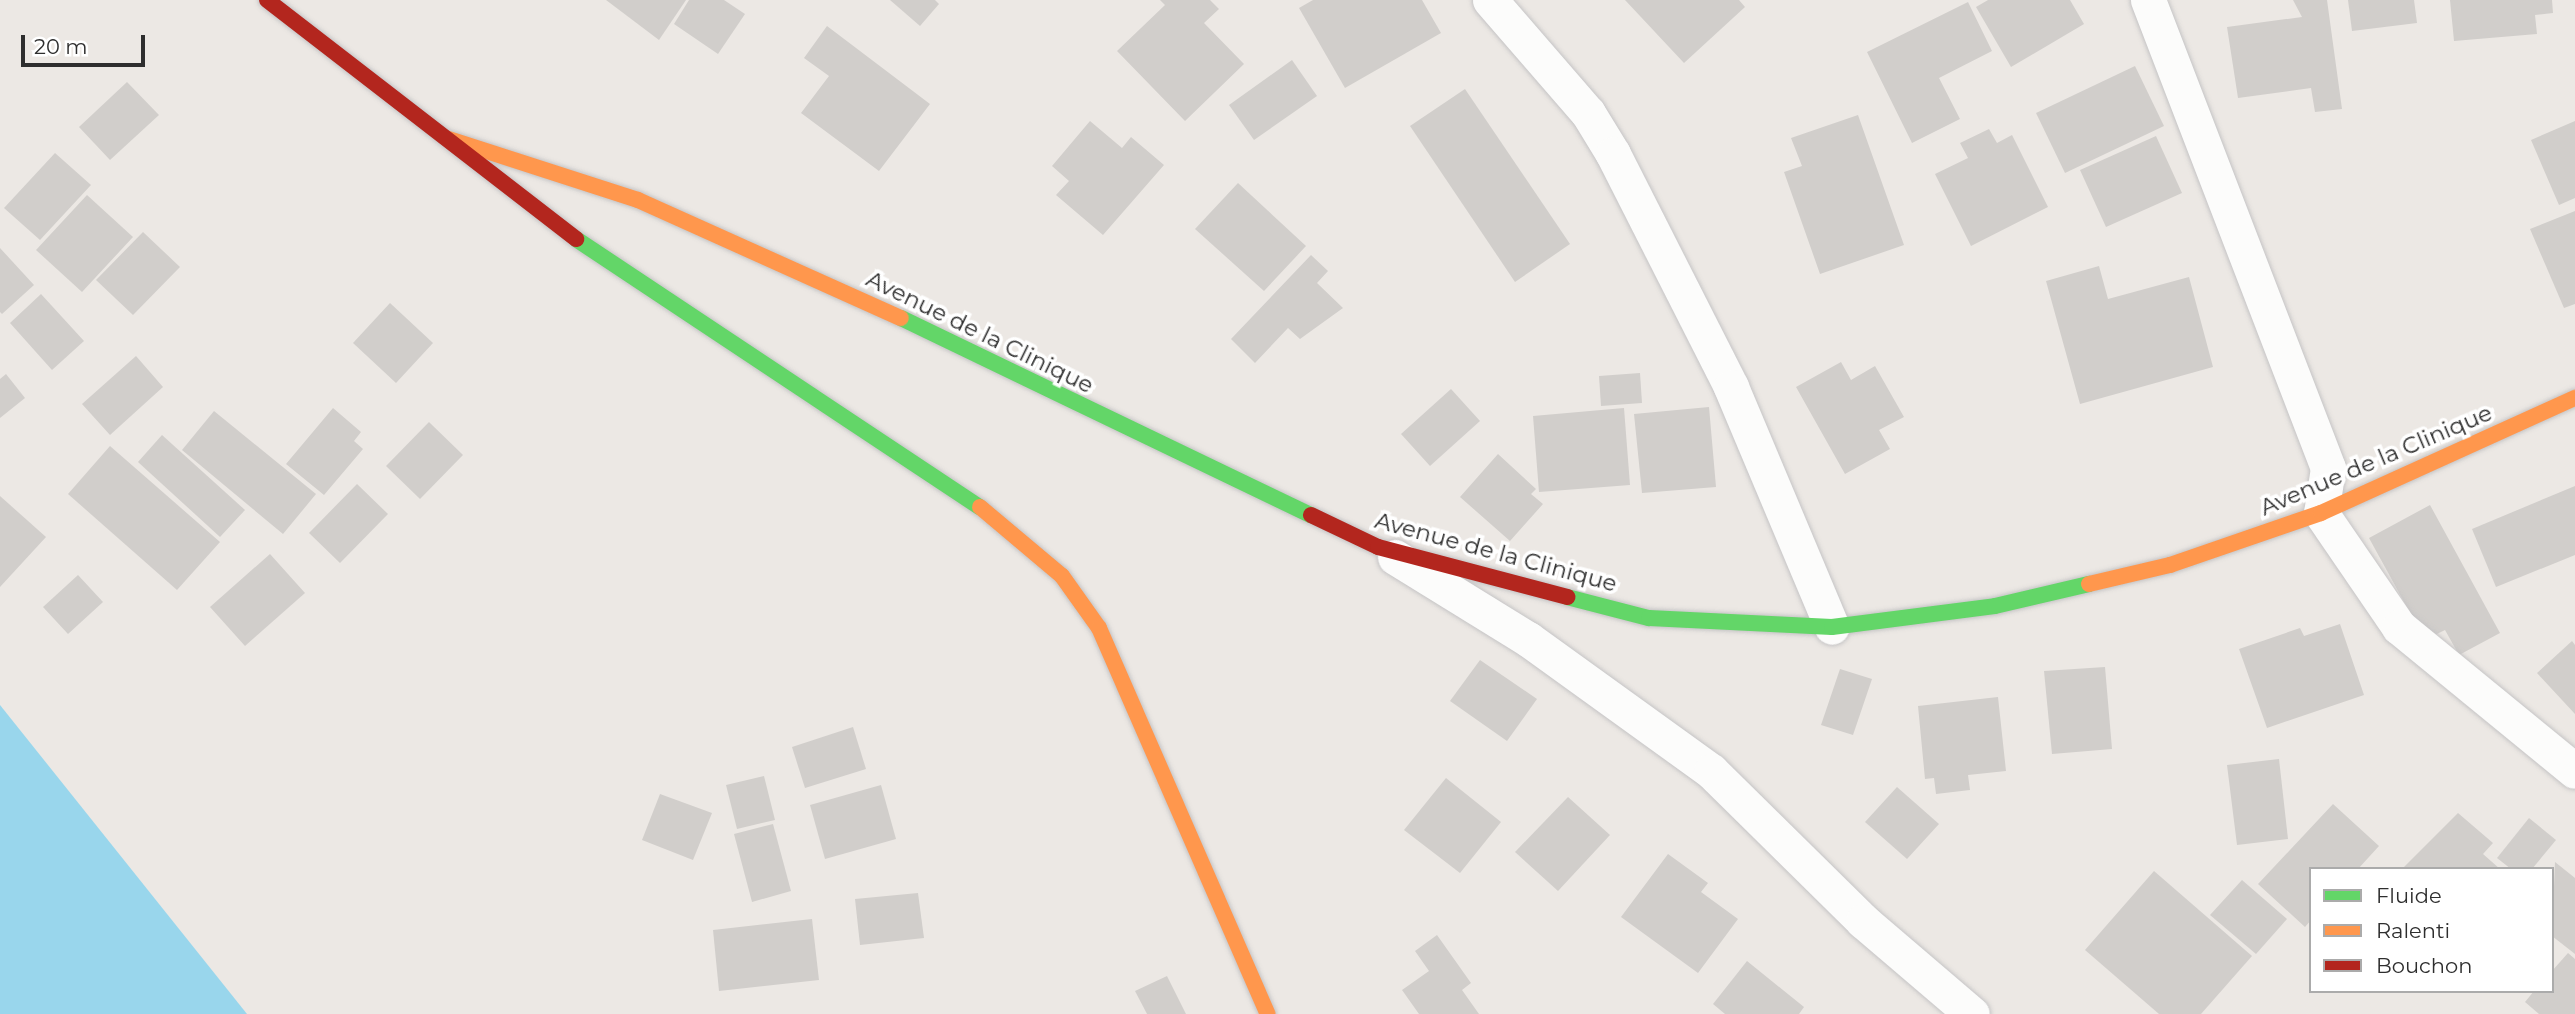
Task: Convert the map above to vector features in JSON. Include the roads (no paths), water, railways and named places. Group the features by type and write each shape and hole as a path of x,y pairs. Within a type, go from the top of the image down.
{"main road":[{"path":"267,0 449,139 539,215 1005,523 1062,576 1099,628 1268,1014"},
{"name":"Avenue de la Clinique","path":"449,139 638,200 856,296 1378,547 1649,618 1832,627 1995,606 2143,572 2321,513 2575,398"}],"street":[{"path":"1490,0 1588,113 1613,154 1731,387 1832,627"},
{"path":"2148,0 2328,468 2321,513 2399,627 2575,771"},
{"path":"1378,547 1528,639 1711,771 1863,921 1972,1014"}],"water":[{"path":"0,705 247,1014 0,1014"}]}
